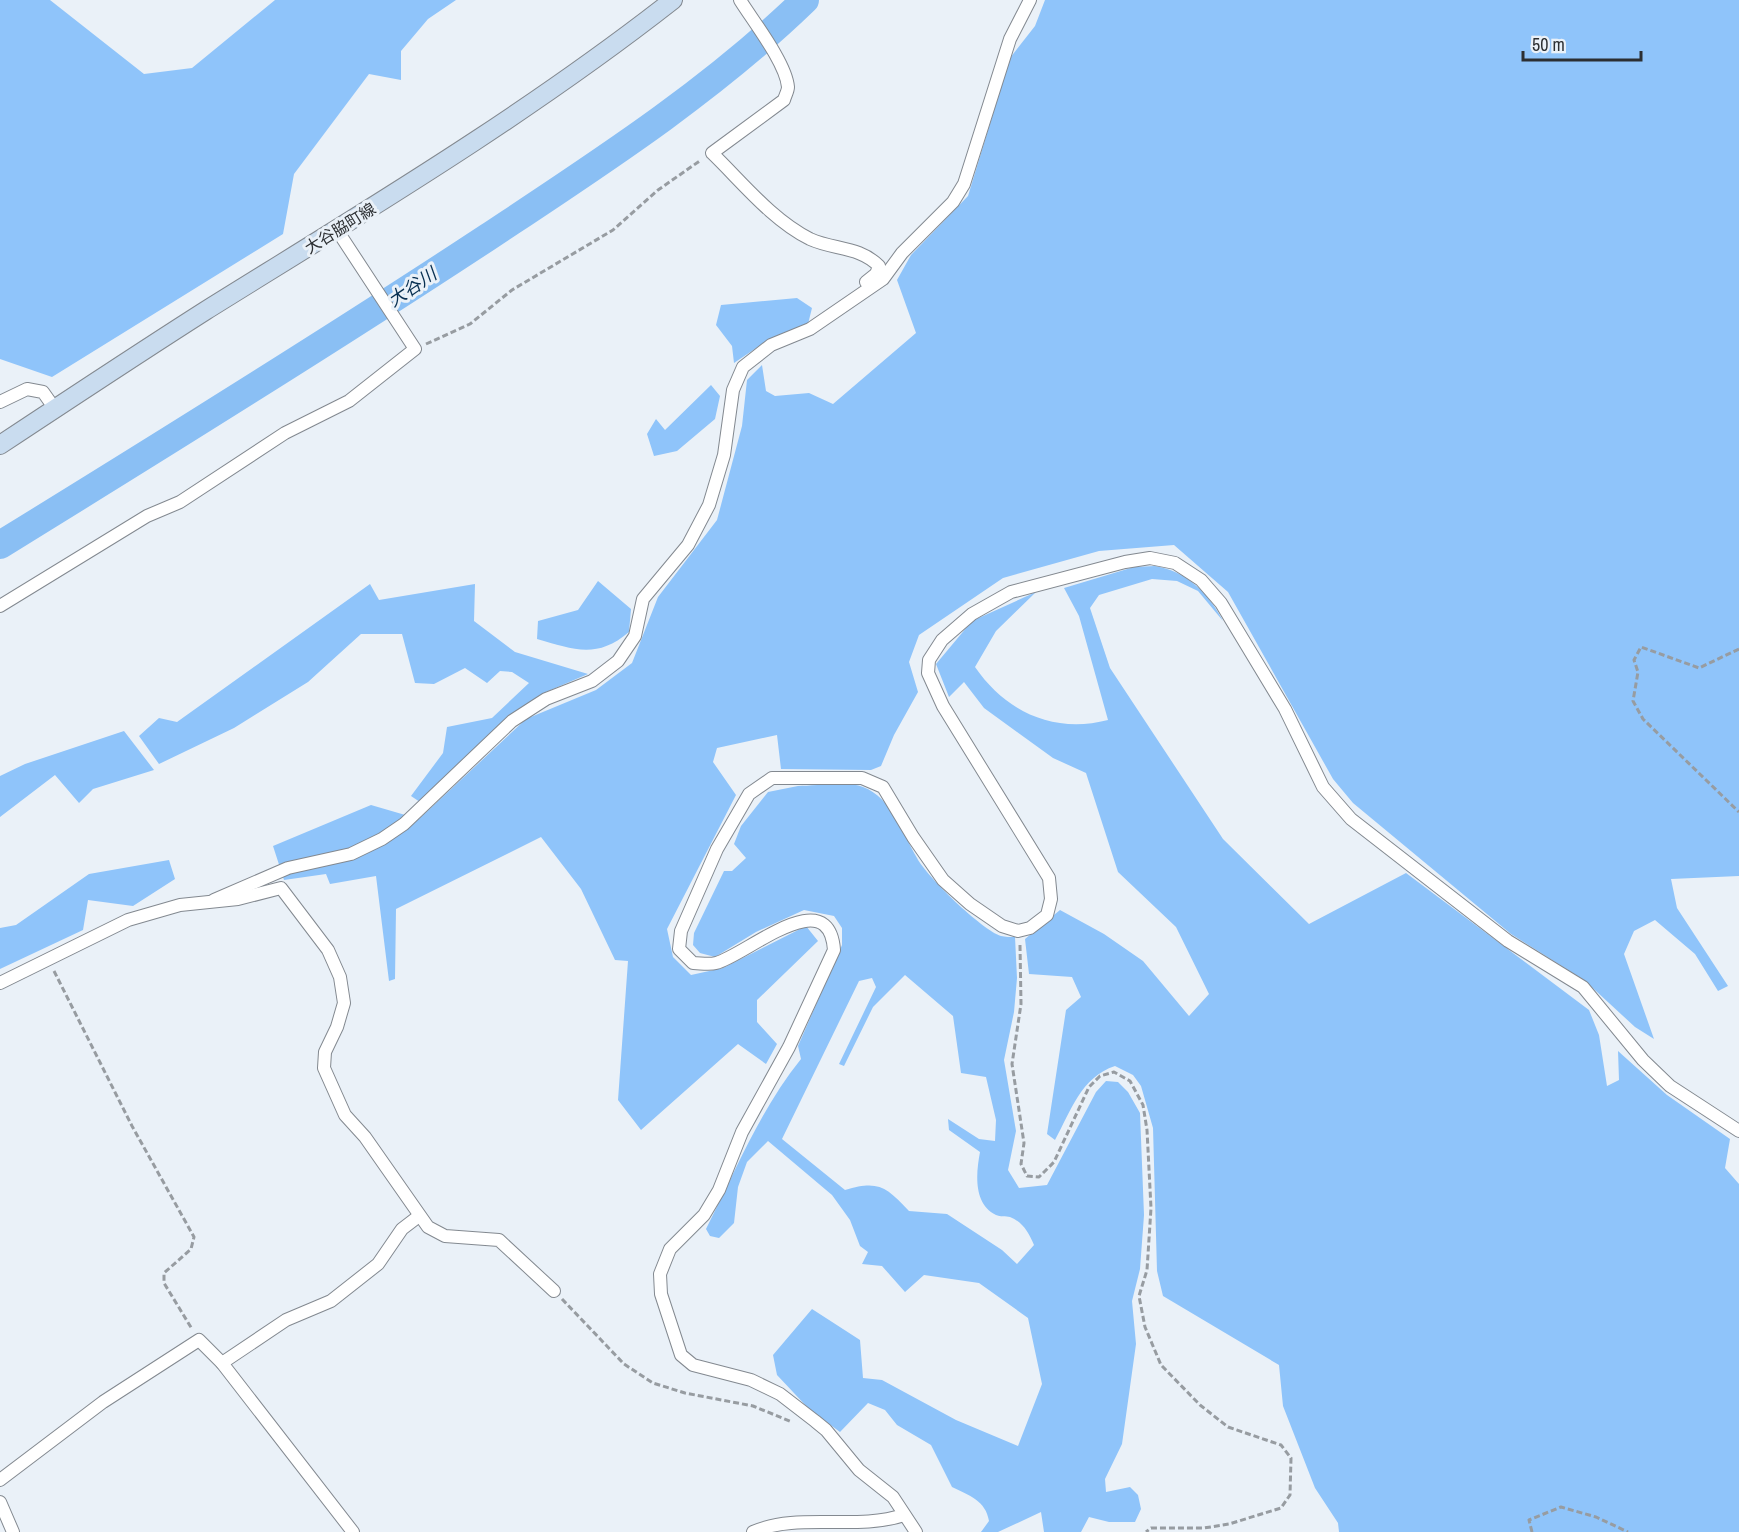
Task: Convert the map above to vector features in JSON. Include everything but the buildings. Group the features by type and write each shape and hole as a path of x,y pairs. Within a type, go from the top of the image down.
{"main road":[{"name":"大谷脇町線","path":"0,445 505,123 597,59 673,0"}],"street":[{"path":"740,0 772,52 786,78 788,89 784,100 712,153 783,221 812,240 848,248 871,259 879,266 876,274 857,288 853,301"},
{"path":"214,900 288,868 351,854 382,839 404,824 512,721 546,699 592,681 618,661 635,636 643,599 688,545 709,505 724,454 733,390 743,367 771,345 810,328 883,279 902,253 953,202 964,184 1010,39 1030,0"},
{"path":"0,606 147,516 180,501 285,433 349,401 415,349 337,230"},
{"path":"0,402 27,389 43,392 55,409"},
{"path":"916,1532 893,1497 859,1470 826,1430 780,1394 751,1380 693,1365 681,1355 661,1294 660,1274 670,1249 704,1215 719,1190 742,1132 789,1047 834,950 833,936 824,925 806,920 760,939 716,964 693,963 679,949 681,931 717,849 749,794 772,778 862,778 883,787 913,837 943,880 970,904 1002,926 1018,931 1030,928 1047,915 1051,899 1049,878 943,706 928,673 929,660 942,640 972,614 1011,592 1125,562 1150,558 1175,562 1201,580 1221,603 1285,709 1323,787 1351,819 1508,941 1583,987 1643,1060 1670,1086 1739,1131"},
{"path":"0,983 128,920 180,905 238,899 281,888 328,950 340,976 344,1003 337,1027 324,1052 324,1068 345,1115 365,1137 428,1227 445,1236 500,1240 554,1291"},
{"path":"222,1363 286,1320 331,1301 378,1264 402,1229 419,1216"},
{"path":"0,1480 103,1402 199,1340 222,1363 354,1532"},
{"path":"0,1502 13,1532"},
{"path":"753,1532 782,1524 883,1522 904,1515"}],"path":[{"path":"415,349 470,324 512,290 613,230 658,190 712,153"},
{"path":"1739,648 1699,668 1641,647 1634,660 1638,672 1633,701 1643,718 1739,812"},
{"path":"1018,931 1022,959 1021,1004 1012,1064 1024,1143 1021,1164 1023,1171 1028,1176 1039,1177 1054,1162 1089,1087 1100,1076 1114,1072 1130,1081 1143,1105 1147,1130 1150,1197 1147,1270 1139,1296 1145,1328 1161,1365 1200,1405 1228,1427 1281,1445 1291,1458 1290,1495 1281,1508 1229,1524 1204,1528 1151,1528 1146,1532"},
{"path":"48,959 132,1126 194,1237 191,1249 164,1273 164,1283 199,1340"},
{"path":"554,1291 624,1364 653,1383 685,1393 753,1406 792,1422 815,1421"},
{"path":"1532,1532 1529,1520 1561,1507 1596,1517 1628,1532"}],"shaded area":[{"path":"0,0 50,0 144,74 192,68 275,0 456,0 428,19 401,51 401,80 369,74 294,174 283,234 52,377 0,359"},
{"path":"1045,0 1739,0 1739,876 1671,879 1677,908 1728,986 1718,991 1695,954 1655,920 1634,931 1624,954 1654,1039 1635,1027 1584,980 1511,934 1353,803 1333,779 1228,592 1174,545 1099,551 1003,578 919,635 909,662 918,692 894,735 881,766 871,770 781,769 777,735 717,748 713,762 736,795 667,929 673,957 691,975 723,968 806,926 818,941 757,1000 757,1022 777,1044 766,1064 738,1044 641,1130 618,1100 628,961 615,960 581,889 541,837 396,909 395,979 389,981 376,876 330,884 326,874 284,880 273,846 371,805 419,819 526,719 596,690 632,663 658,597 717,520 742,426 747,380 762,365 766,391 775,396 809,393 833,404 916,333 897,280 911,255 968,196 1010,58 1035,26"},
{"path":"797,298 812,308 808,324 765,342 734,363 732,346 716,325 721,305"},
{"path":"711,385 720,396 715,419 677,451 654,456 647,434 656,419 665,430"},
{"path":"1155,566 1177,573 1195,585 1211,601 1223,621 1198,591 1177,581 1152,579 1099,595 1090,608 1110,668 1223,839 1309,924 1406,873 1589,1010 1599,1035 1607,1086 1619,1080 1618,1051 1667,1095 1730,1139 1725,1168 1739,1184 1739,1532 1339,1532 1338,1523 1315,1488 1283,1406 1279,1365 1163,1296 1157,1271 1153,1128 1141,1086 1133,1075 1115,1066 1103,1071 1078,1096 1055,1140 1047,1134 1066,1010 1081,997 1072,977 1029,974 1025,939 1060,910 1104,934 1143,961 1189,1016 1209,994 1176,927 1118,872 1086,773 1053,758 984,708 964,682 949,697 936,664 972,621 1036,592 996,631 975,667 1001,696 1033,716 1069,724 1088,724 1108,720 1079,616 1064,588 1134,567"},
{"path":"598,581 631,609 629,632 606,646 584,650 537,639 538,621 578,610"},
{"path":"370,584 379,600 475,584 474,621 515,652 588,674 546,692 512,714 420,802 411,796 443,753 447,727 492,718 529,683 512,672 500,671 487,683 465,668 434,684 415,683 402,634 361,634 308,682 234,728 159,764 139,736 159,718 177,722"},
{"path":"124,731 154,770 93,789 79,803 55,775 0,817 0,776 25,764"},
{"path":"840,784 857,785 873,792 889,808 923,867 943,889 992,932 1001,936 1015,937 1017,978 1014,1012 1004,1060 1016,1131 1008,1170 1019,1188 1047,1185 1096,1092 1106,1081 1118,1082 1128,1092 1140,1113 1144,1215 1140,1269 1132,1301 1136,1344 1122,1444 1105,1479 1106,1492 1130,1487 1138,1495 1141,1509 1135,1522 1109,1522 1089,1517 1081,1532 1044,1532 1041,1512 998,1532 981,1532 989,1521 984,1508 976,1500 952,1487 931,1445 897,1425 885,1410 868,1403 840,1432 809,1409 777,1375 773,1355 812,1309 860,1340 863,1378 882,1380 956,1420 1018,1446 1042,1384 1028,1318 979,1283 924,1275 905,1292 882,1266 862,1264 868,1252 860,1246 850,1220 832,1195 768,1141 747,1162 738,1187 734,1223 719,1238 710,1236 706,1229 761,1120 801,1059 798,1046 842,945 842,928 834,916 804,910 756,932 715,957 700,953 693,945 694,933 724,871 732,871 746,858 734,844 741,826 768,792 798,786","holes":["905,975 953,1016 961,1073 986,1077 996,1120 995,1141 979,1139 948,1119 949,1130 980,1152 977,1178 983,1203 996,1215 1010,1217 1019,1222 1030,1236 1034,1245 1017,1264 1002,1250 947,1214 909,1211 888,1191 874,1186 845,1190 782,1139 859,981 872,978 876,987 839,1064 844,1066 873,1007"]},
{"path":"169,860 175,879 133,906 88,900 83,930 0,969 0,928 16,925 89,874"}],"waterway":[{"name":"大谷川","path":"0,545 428,277 571,182 652,126 731,66 805,0"}]}
